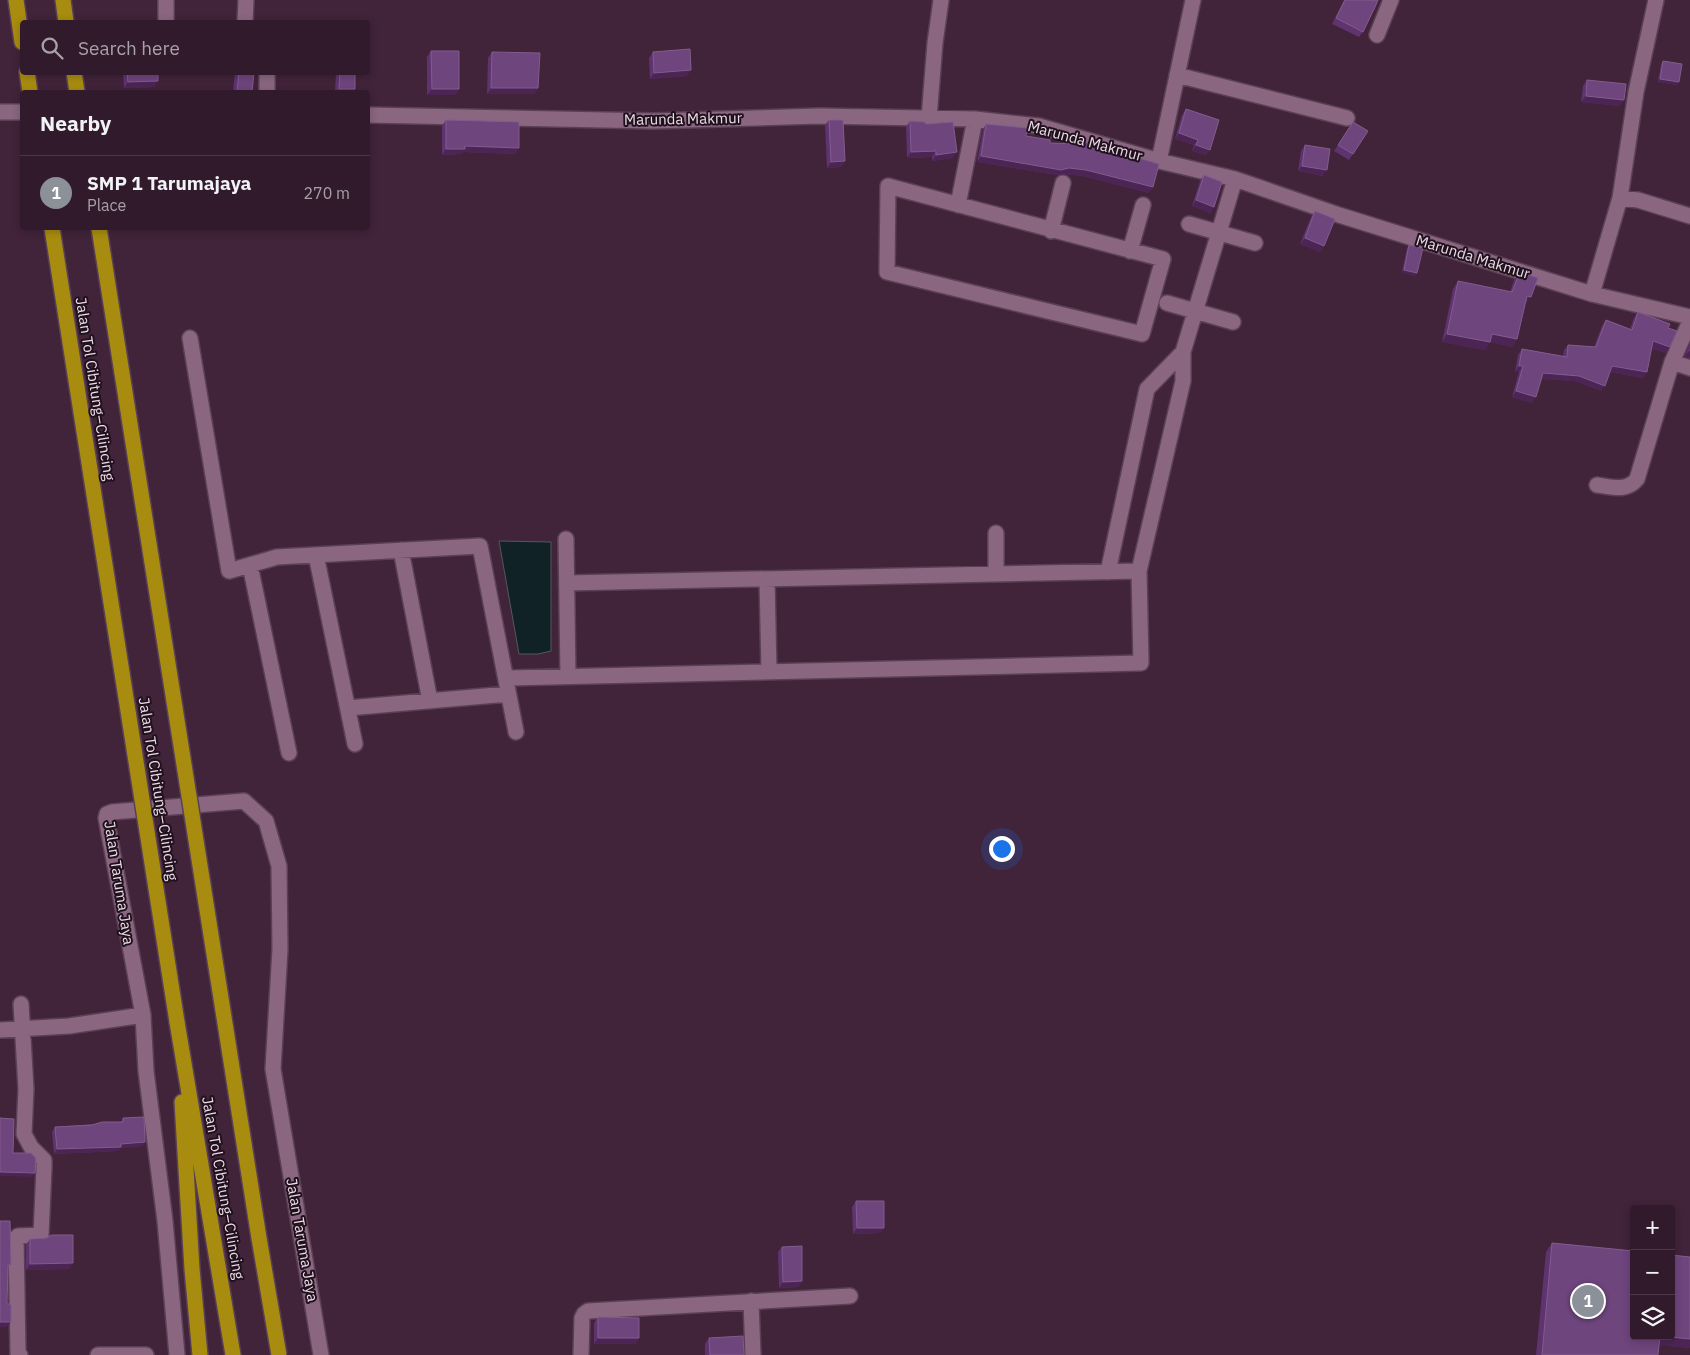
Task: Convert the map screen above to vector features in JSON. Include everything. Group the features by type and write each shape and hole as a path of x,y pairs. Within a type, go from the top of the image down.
{"highway":[{"path":"16,0 20,28"},
{"path":"62,0 66,20"},
{"path":"27,75 30,90"},
{"path":"74,75 77,90"},
{"name":"Jalan Tol Cibitung–Cilincing","path":"52,230 177,1022 233,1355"},
{"name":"Jalan Tol Cibitung–Cilincing","path":"99,230 258,1238 279,1355"},
{"path":"177,1022 192,1269 200,1355"}],"street":[{"path":"166,0 166,20"},
{"path":"245,20 246,0"},
{"path":"929,118 935,43 941,0"},
{"path":"1159,161 1194,0"},
{"path":"1377,35 1391,0"},
{"path":"1592,294 1620,198 1636,92 1656,0"},
{"path":"267,75 267,90"},
{"path":"1177,75 1348,118"},
{"path":"0,112 20,112"},
{"name":"Marunda Makmur","path":"370,115 653,122 819,116 975,119 1039,126 1159,161 1235,179 1339,215 1592,294 1690,317"},
{"path":"958,205 975,119"},
{"path":"506,678 1142,663 1139,571 1183,381 1183,352 1235,179"},
{"path":"1051,231 1062,182"},
{"path":"888,186 958,205 1163,259 1142,334 887,272 888,186"},
{"path":"1620,198 1638,200 1690,216"},
{"path":"1130,251 1142,205"},
{"path":"1189,224 1255,242"},
{"path":"1167,303 1233,322"},
{"path":"1597,484 1614,488 1627,487 1632,485 1637,479 1672,362 1690,321"},
{"path":"190,338 229,571 277,557 480,546 516,732"},
{"path":"1108,572 1147,389 1183,352"},
{"path":"1672,362 1690,368"},
{"path":"996,533 996,574"},
{"path":"566,539 568,677"},
{"path":"401,550 430,701"},
{"path":"316,555 355,744"},
{"path":"250,565 289,753"},
{"path":"567,583 1139,571"},
{"path":"767,579 768,672"},
{"path":"348,708 508,694"},
{"name":"Jalan Taruma Jaya","path":"177,1355 165,1221 146,1071 143,1015 106,818 112,812 244,801 266,821 279,866 280,949 273,1069 321,1355"},
{"path":"20,1004 26,1089 24,1134 31,1147 44,1160 41,1235 18,1236 16,1238 18,1353 20,1355"},
{"path":"0,1030 22,1027 69,1026 143,1015"},
{"path":"581,1355 582,1318 588,1311 850,1296"},
{"path":"751,1301 753,1355"},
{"path":"98,1355 146,1355"}],"shaded area":[{"path":"499,541 551,542 551,651 538,654 519,654"}],"building":[{"path":"1345,0 1378,0 1363,32 1336,18"},
{"path":"690,49 691,70 654,73 653,52"},
{"path":"431,51 459,51 459,89 432,89"},
{"path":"492,52 540,53 538,88 491,88"},
{"path":"1663,61 1682,64 1679,82 1660,79"},
{"path":"127,75 158,75 158,81 128,82"},
{"path":"239,75 254,75 252,90 237,90"},
{"path":"340,75 355,75 355,89 339,89"},
{"path":"1587,80 1626,84 1624,100 1586,96"},
{"path":"1186,109 1219,120 1210,150 1196,145 1198,140 1179,133"},
{"path":"446,120 519,122 519,148 465,146 465,149 446,149"},
{"path":"829,120 843,120 845,161 831,162"},
{"path":"910,121 925,122 926,124 953,122 957,152 936,155 936,151 911,152"},
{"path":"1353,122 1368,131 1353,154 1338,145"},
{"path":"986,124 1027,128 1026,136 1050,140 1050,143 1080,144 1081,141 1159,164 1153,187 1086,170 1069,168 1061,170 981,156"},
{"path":"1305,145 1330,149 1327,170 1302,166"},
{"path":"1204,175 1222,182 1214,207 1196,200"},
{"path":"1315,211 1335,219 1324,246 1305,238"},
{"path":"1409,245 1423,248 1417,273 1404,270"},
{"path":"1520,272 1538,278 1531,297 1527,296 1517,339 1492,334 1490,342 1447,334 1458,281 1512,292"},
{"path":"1638,312 1670,324 1668,328 1677,331 1670,347 1653,341 1647,372 1612,366 1605,386 1579,376 1543,373 1536,397 1516,391 1523,366 1519,366 1522,349 1567,357 1568,345 1596,347 1606,320 1632,330"},
{"path":"144,1117 145,1142 121,1144 121,1147 57,1149 55,1127 92,1125 102,1122 123,1122 123,1118"},
{"path":"0,1118 14,1119 13,1153 31,1153 36,1158 35,1173 0,1172"},
{"path":"856,1201 884,1201 884,1228 857,1228"},
{"path":"0,1221 10,1221 11,1265 8,1265 7,1304 11,1304 11,1322 0,1322"},
{"path":"52,1235 73,1235 73,1263 30,1264 30,1239 46,1238"},
{"path":"1552,1243 1630,1251 1630,1340 1660,1340 1658,1355 1542,1355"},
{"path":"802,1246 802,1281 783,1282 782,1247"},
{"path":"1675,1255 1690,1257 1690,1339 1675,1338"},
{"path":"598,1317 639,1318 639,1338 598,1338"},
{"path":"743,1336 744,1355 710,1355 709,1338"}],"place":[{"name":"SMP 1 Tarumajaya","path":"1588,1301"}]}
